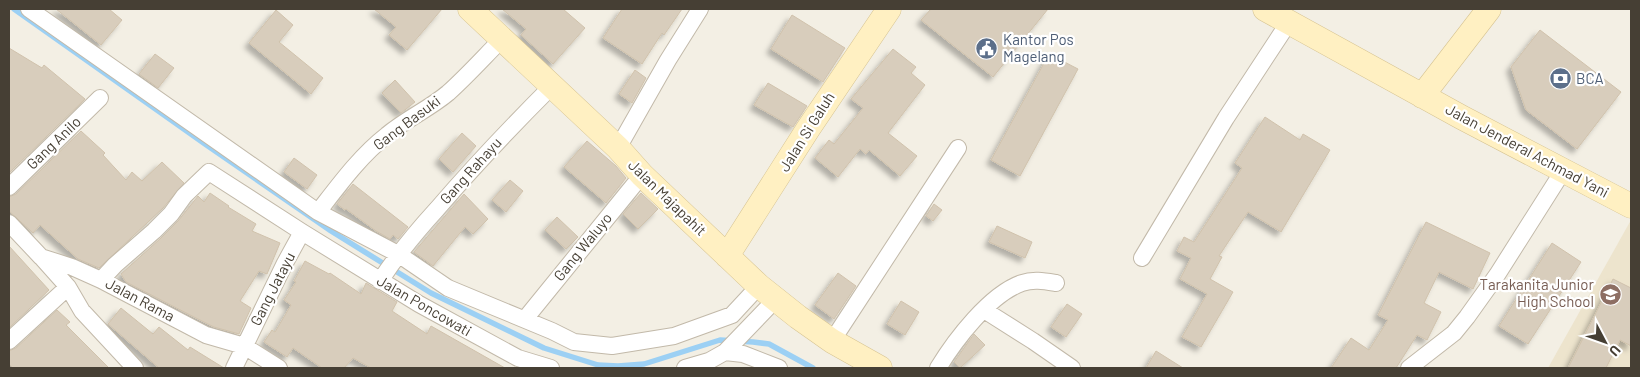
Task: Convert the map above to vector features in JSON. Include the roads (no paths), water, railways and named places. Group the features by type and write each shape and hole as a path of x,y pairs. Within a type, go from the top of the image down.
{"street":[{"path":"30,9 318,212 448,288 525,319 574,342 612,346 674,336 732,315 767,293"},
{"name":"Jalan Majapahit","path":"470,9 618,148 642,175 767,293 832,341 880,368"},
{"path":"618,148 668,60 700,9"},
{"name":"Jalan Si Galuh","path":"727,256 813,121 889,9"},
{"name":"Jalan Jenderal Achmad Yani","path":"1265,9 1422,96 1631,206"},
{"path":"1422,96 1489,9"},
{"path":"1142,258 1226,118 1289,22"},
{"name":"Gang Basuki","path":"318,212 351,171 372,149 406,120 446,95 464,79 502,38"},
{"name":"Gang Rahayu","path":"382,278 396,256 488,150 552,86"},
{"name":"Gang Anilo","path":"9,187 100,98"},
{"path":"832,341 958,148"},
{"path":"1409,368 1454,333 1467,317 1497,275 1563,171"},
{"name":"Jalan Poncowati","path":"101,280 165,220 184,196 209,172 302,232 382,278 419,304 515,363 551,368"},
{"name":"Gang Waluyo","path":"525,319 642,175"},
{"name":"Jalan Rama","path":"9,223 41,257 72,267 101,280 206,335 244,346 279,368"},
{"name":"Gang Jatayu","path":"234,368 302,232"},
{"path":"41,257 68,287 82,311 127,365"},
{"path":"938,368 960,336 984,310 1008,290 1022,283 1036,280 1056,283"},
{"path":"9,341 68,287"},
{"path":"685,368 709,361 729,348 755,321 767,293"},
{"path":"984,310 1033,340 1072,368"},
{"path":"729,348 779,368"}],"waterway":[{"path":"14,9 331,231 431,293 544,348 598,365 618,366 644,364 720,340 753,342 769,344 813,368"}],"place":[{"name":"Kantor Pos Magelang","path":"987,49"},
{"name":"BCA","path":"1560,79"},
{"name":"Tarakanita Junior High School","path":"1610,294"}]}
